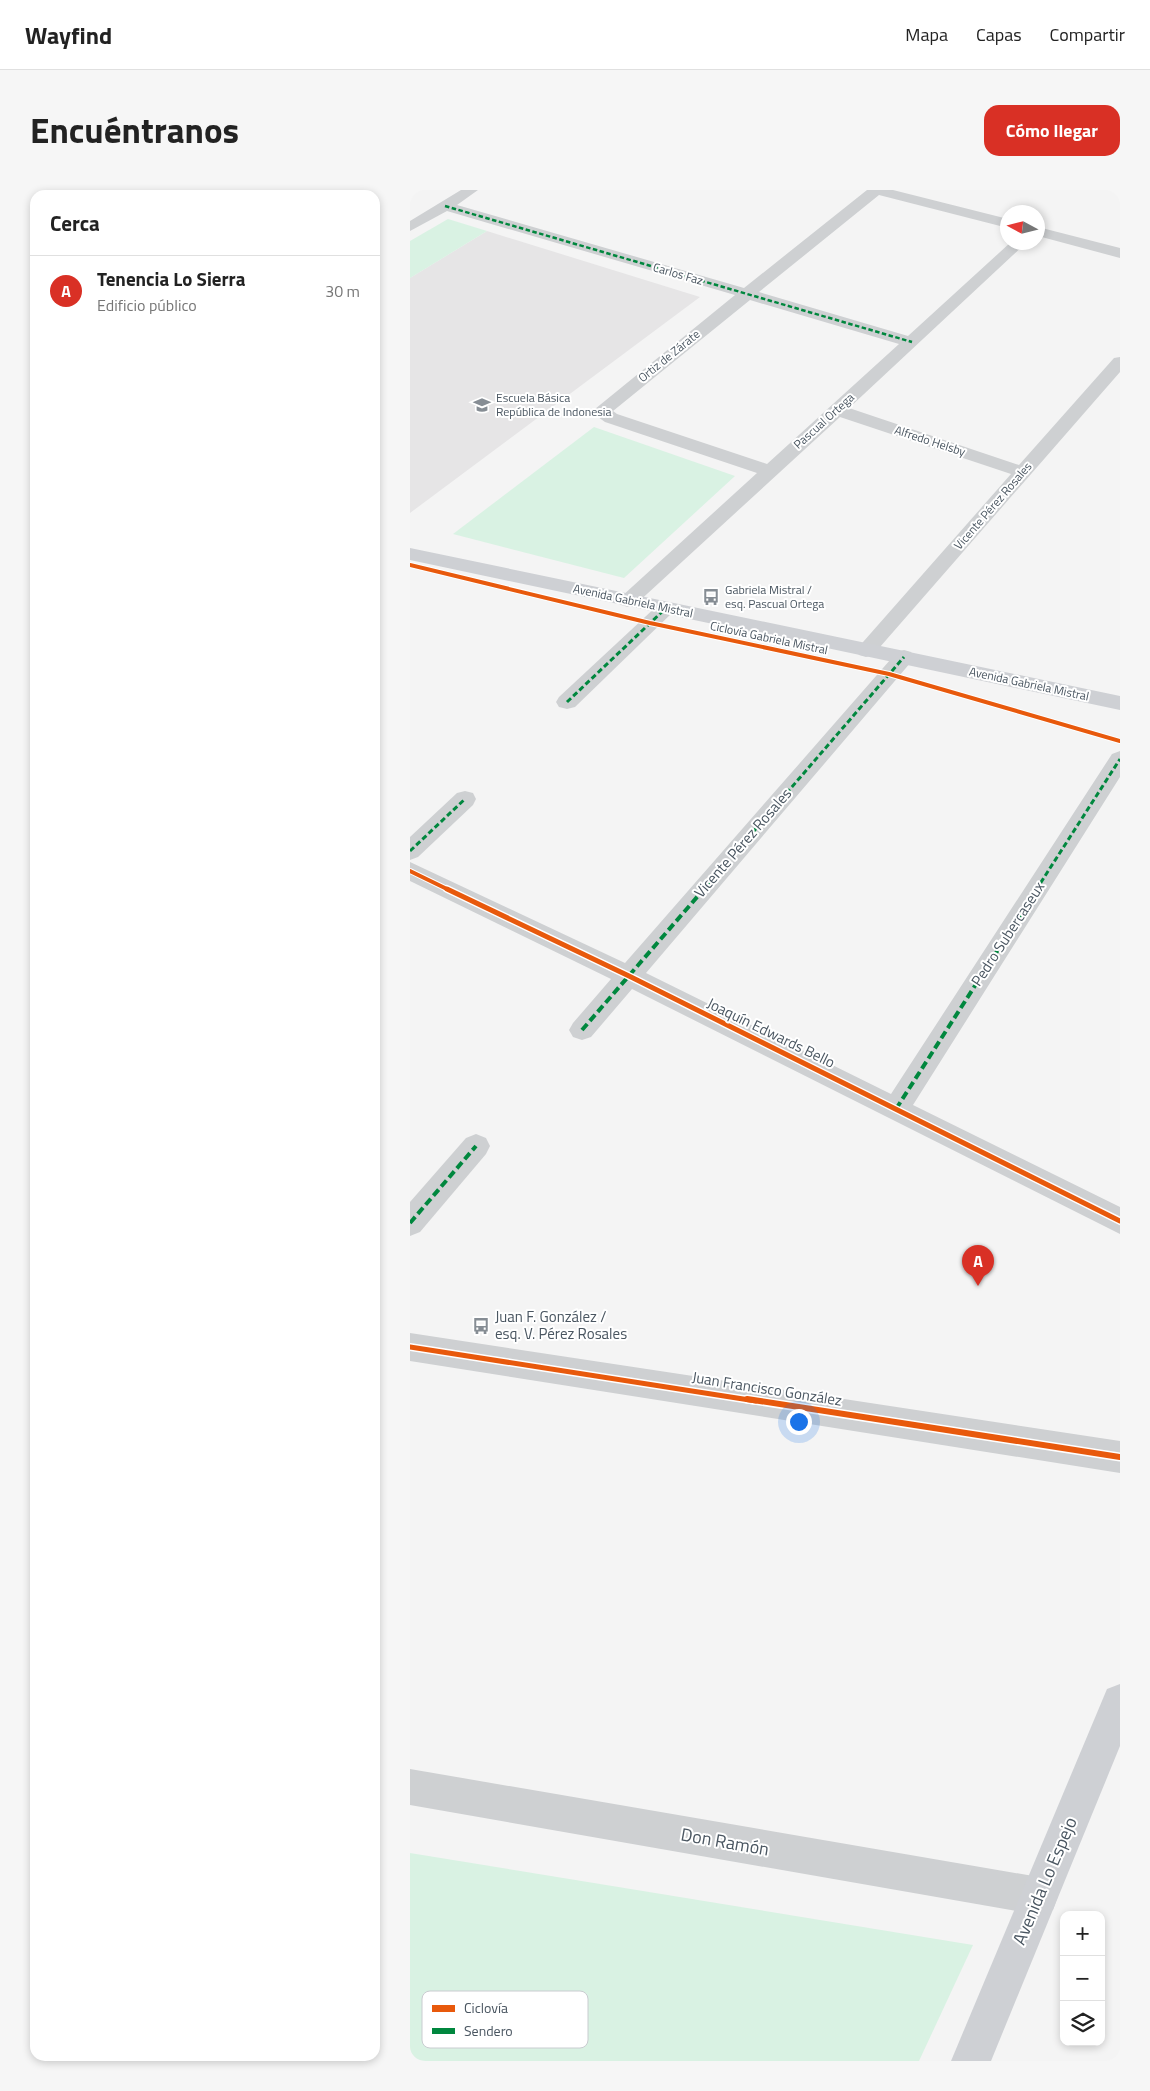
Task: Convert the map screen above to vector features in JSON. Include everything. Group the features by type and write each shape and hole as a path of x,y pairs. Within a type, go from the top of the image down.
{"main road":[{"name":"Avenida Gabriela Mistral","path":"413,557 1120,703"},
{"name":"Avenida Lo Espejo","path":"971,2061 1120,1702"}],"street":[{"path":"410,227 471,190"},
{"path":"876,190 1000,222"},
{"name":"Ortiz de Zárate","path":"770,471 611,418 604,413 604,408 876,190"},
{"name":"Carlos Faz","path":"445,206 912,342"},
{"path":"1045,234 1120,253"},
{"name":"Pascual Ortega","path":"628,601 1011,250"},
{"name":"Vicente Pérez Rosales","path":"866,650 1120,362"},
{"name":"Alfredo Helsby","path":"836,410 1023,472"},
{"path":"567,702 666,608"},
{"name":"Vicente Pérez Rosales","path":"582,1030 904,657"},
{"name":"Pedro Subercaseux","path":"896,1109 1120,759"},
{"path":"410,851 465,799"},
{"name":"Joaquín Edwards Bello","path":"410,871 629,976 1120,1221"},
{"path":"410,1223 476,1146"},
{"name":"Juan Francisco González","path":"410,1346 1120,1457"},
{"name":"Don Ramón","path":"410,1787 1039,1896"}],"shaded area":[{"name":"Escuela Básica República de Indonesia","path":"487,231 700,297 410,513 410,278"}],"green space":[{"path":"448,219 487,231 410,278 410,241"},
{"path":"594,427 735,476 624,578 453,534"},
{"path":"410,1853 973,1945 919,2061 410,2061"}],"marked path":[{"path":"445,206 912,342"},
{"path":"567,702 666,608"},
{"path":"582,1030 904,657"},
{"path":"896,1109 1120,759"},
{"path":"410,851 465,799"},
{"path":"410,1223 476,1146"}],"cycle path":[{"name":"Ciclovía Gabriela Mistral","path":"410,565 650,623 889,674 1120,741"},
{"path":"410,871 629,976 1120,1221"},
{"path":"410,1347 1120,1457"}],"place":[{"name":"Escuela Básica República de Indonesia","path":"482,405"},
{"name":"Gabriela Mistral / esq. Pascual Ortega","path":"711,597"},
{"name":"Tenencia Lo Sierra","path":"978,1286"},
{"name":"Juan F. González / esq. V. Pérez Rosales","path":"481,1326"}]}
